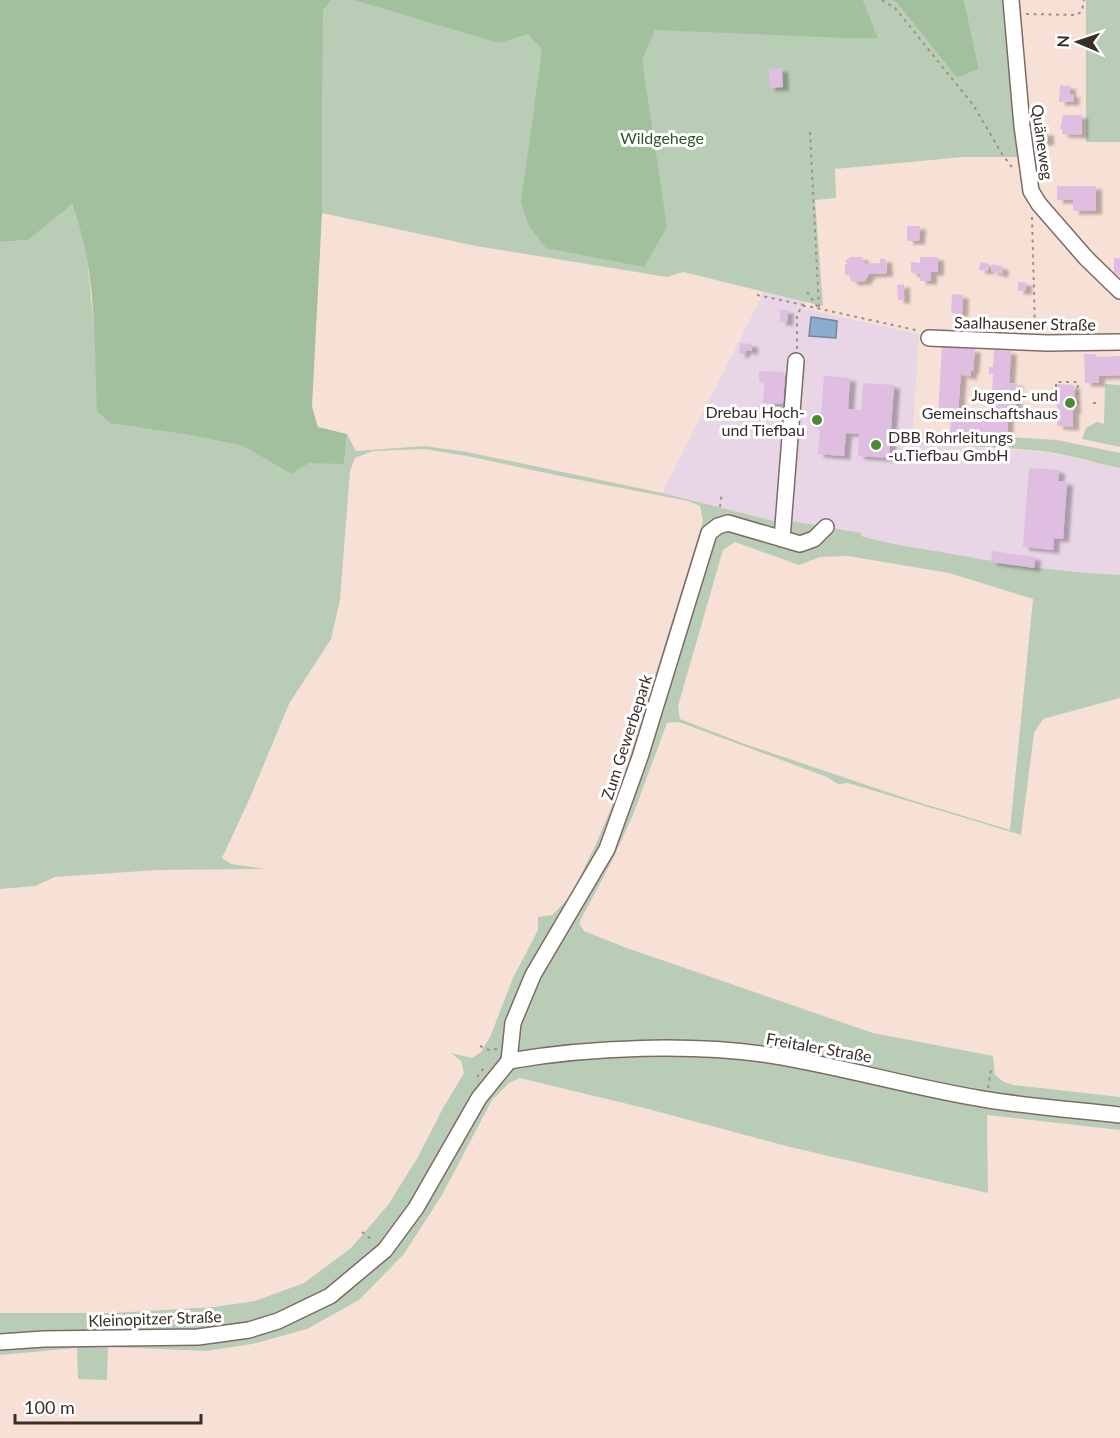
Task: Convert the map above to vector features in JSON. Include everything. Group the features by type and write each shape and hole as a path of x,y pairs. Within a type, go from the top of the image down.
{"street":[{"name":"Quäneweg","path":"1011,0 1022,126 1031,190 1039,204 1086,258 1120,291"},
{"name":"Saalhausener Straße","path":"929,338 1035,343 1120,342"},
{"path":"782,538 796,361"},
{"name":"Zum Gewerbepark","path":"509,1061 513,1023 533,975 607,849 640,757 709,533 718,526 728,524 801,544 814,539 826,527"},
{"name":"Freitaler Straße","path":"509,1061 565,1053 651,1049 715,1050 827,1065 987,1100 1120,1115"},
{"name":"Kleinopitzer Straße","path":"0,1342 44,1339 198,1337 249,1330 278,1321 330,1296 385,1250 416,1208 480,1098 509,1061"}],"path":[{"path":"882,0 895,8 974,106 1002,154 1031,190"},
{"path":"1012,16 1021,14 1077,15 1082,11 1084,0"},
{"path":"810,132 819,309"},
{"path":"1032,214 1035,343"},
{"path":"807,292 819,309"},
{"path":"757,295 918,329 929,338"},
{"path":"796,361 799,338 797,315 802,306 807,306"},
{"path":"1053,399 1056,382 1078,382 1078,403 1070,403"},
{"path":"720,507 722,492"},
{"path":"480,1046 489,1050"},
{"path":"474,1081 488,1065"},
{"path":"989,1079 991,1070"}],"shaded area":[{"path":"762,291 805,301 805,309 919,334 912,444 1044,452 1120,468 1120,575 1078,573 991,562 883,542 861,536 861,533 791,521 778,522 662,493 760,300"}],"green space":[{"path":"0,0 331,0 323,10 322,213 312,407 318,427 347,434 344,464 309,463 291,474 243,446 110,423 97,411 90,279 80,228 72,204 28,240 0,242"},
{"name":"Wildgehege","path":"323,0 778,0 878,38 863,0 892,0 897,3 957,78 979,69 964,0 1006,0 1020,157 963,157 835,169 836,198 815,200 823,306 683,272 667,277 476,246 322,213"},
{"path":"354,0 863,0 878,38 655,30 642,60 667,227 644,267 546,248 529,226 521,203 542,49 528,34 499,43"},
{"path":"892,0 964,0 979,69 957,78 897,3"},
{"path":"1086,0 1120,0 1120,142 1086,142"},
{"path":"71,203 81,227 87,257 94,327 184,434 243,446 291,474 308,463 344,463 347,434 356,451 425,446 467,452 662,493 778,522 791,521 861,533 861,536 895,544 1035,568 1120,575 1120,698 1043,719 1034,733 1021,835 848,783 838,784 827,777 679,722 667,723 633,815 579,923 584,931 624,947 873,1033 993,1056 995,1075 1013,1085 1120,1097 1120,1130 987,1115 988,1193 790,1147 520,1078 509,1083 492,1100 442,1195 404,1254 359,1300 307,1329 252,1344 206,1351 108,1347 107,1380 78,1379 77,1348 0,1355 0,1313 112,1313 214,1307 255,1301 304,1283 351,1248 388,1205 418,1157 464,1073 461,1061 451,1053 472,1058 481,1052 490,1037 513,978 538,930 538,917 552,915 570,897 596,844 621,785 703,521 700,506 688,501 467,456 424,449 373,451 355,458 350,471 340,600 331,639 289,704 222,858 231,864 266,869 158,870 55,877 35,886 0,889 0,242 28,240","holes":["735,542 799,565 820,557 848,556 949,573 1033,599 1010,830 908,799 742,743 680,719 678,706 723,550"]},
{"path":"1105,384 1120,385 1120,447 1082,439 1086,428 1097,422 1104,424"},
{"path":"912,431 1057,440 1120,453 1120,468 1042,451 911,444"}],"water":[{"path":"811,317 837,321 836,338 809,336"}],"building":[{"path":"782,68 783,87 769,88 769,69"},
{"path":"1060,85 1070,86 1070,94 1074,94 1073,102 1059,102"},
{"path":"1063,115 1082,115 1082,135 1062,134 1062,129 1060,129"},
{"path":"1037,132 1048,132 1048,142 1037,142"},
{"path":"1057,186 1096,186 1096,211 1073,211 1073,200 1057,200"},
{"path":"907,226 920,226 919,241 907,241"},
{"path":"851,257 862,257 865,264 880,263 880,259 886,259 887,273 869,274 865,281 852,282 849,275 845,275 847,263 845,261"},
{"path":"920,257 938,257 938,272 931,272 931,281 920,281 920,274 911,273 911,262 920,263"},
{"path":"1114,258 1120,258 1120,275 1114,275"},
{"path":"980,262 989,264 988,271 979,270"},
{"path":"992,264 1003,267 1002,274 991,271"},
{"path":"1018,282 1026,282 1026,291 1018,291"},
{"path":"904,284 904,300 898,300 897,285"},
{"path":"952,294 963,295 962,314 951,313"},
{"path":"780,310 788,310 787,322 780,322"},
{"path":"963,318 999,320 999,335 962,334"},
{"path":"740,343 752,344 752,351 744,350 744,354 739,354"},
{"path":"942,347 975,349 971,376 962,375 961,370 958,414 938,413"},
{"path":"994,350 1011,351 1009,383 1017,383 1015,417 1008,417 1007,436 950,433 951,418 991,418 993,374 989,374 989,367 993,367"},
{"path":"1084,354 1096,354 1096,357 1120,356 1120,375 1099,376 1099,383 1085,383"},
{"path":"759,371 785,372 783,404 763,403 765,382 759,382"},
{"path":"824,376 850,378 848,409 861,410 863,383 894,385 889,458 858,456 859,434 846,433 844,456 818,454 820,431 812,422 821,417"},
{"path":"1057,384 1074,385 1073,427 1057,426"},
{"path":"1029,468 1059,470 1058,481 1067,482 1063,539 1054,538 1053,550 1023,547"},
{"path":"992,551 1035,557 1034,568 991,562"}],"place":[{"name":"Jugend- und Gemeinschaftshaus","path":"1070,403"},
{"name":"Drebau Hoch- und Tiefbau","path":"817,420"},
{"name":"DBB Rohrleitungs -u.Tiefbau GmbH","path":"876,445"}]}
